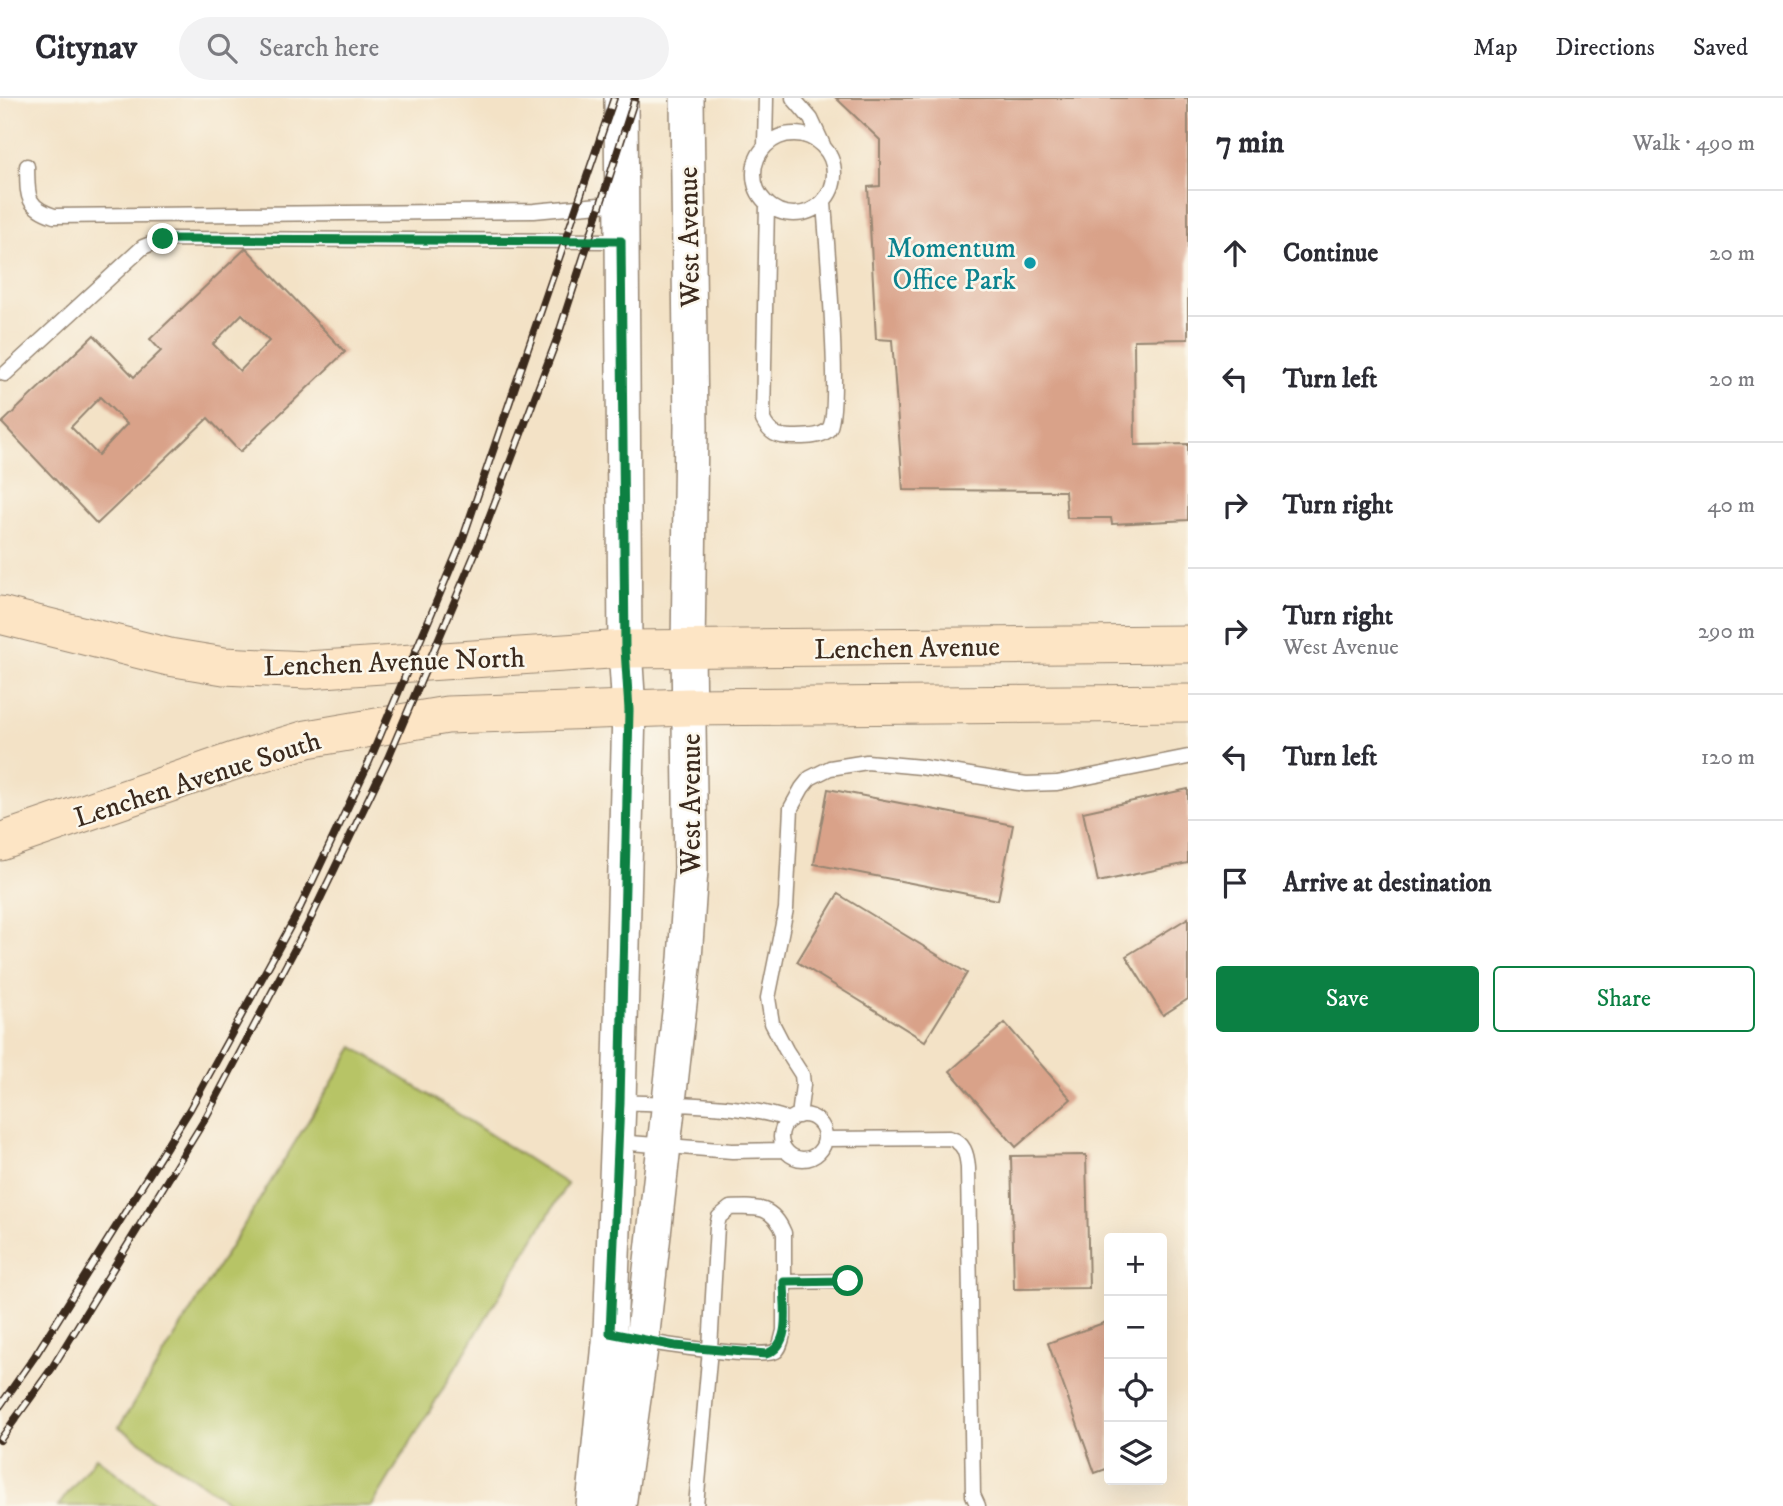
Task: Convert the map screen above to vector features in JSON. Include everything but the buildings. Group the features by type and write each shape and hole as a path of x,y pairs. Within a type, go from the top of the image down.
{"main road":[{"name":"Lenchen Avenue North","path":"0,615 169,657 224,666 307,670 625,649"},
{"name":"Lenchen Avenue","path":"625,649 1188,644"},
{"name":"Lenchen Avenue","path":"690,707 1188,703"},
{"name":"Lenchen Avenue South","path":"0,842 234,761 307,739 447,715 690,707"}],"street":[{"name":"West Avenue","path":"619,1506 626,1337 617,1142 629,710 625,649 621,98"},
{"name":"West Avenue","path":"593,1506 662,1146 685,959 691,869 688,650 691,427 687,98"}],"lane":[{"path":"765,146 766,98"},
{"path":"793,98 811,119 822,145"},
{"path":"787,134 800,134 822,145 831,155 835,167 835,180 824,202 814,210 802,214 777,211 766,203 754,181 754,168 765,146 775,138 787,134"},
{"path":"27,166 30,202 54,216 534,211 621,203"},
{"path":"766,203 763,420 769,432 780,437 805,437 821,434 829,428 833,416 833,342 824,202"},
{"path":"5,374 152,241 621,241"},
{"path":"785,1150 782,1131 794,1118 803,1085 802,1075 772,1023 768,998 786,909 791,808 810,778 830,768 867,762 921,767 1026,784 1057,783 1188,757"},
{"path":"617,1142 732,1151 785,1150 796,1158 809,1158 820,1151 825,1139 820,1123 810,1116 794,1118 740,1108 620,1102"},
{"path":"825,1139 949,1138 960,1142 964,1148 968,1168 972,1494 978,1506"},
{"path":"626,1337 710,1349 766,1354 775,1351 784,1331 783,1233 778,1219 759,1208 730,1208 725,1210 716,1226 710,1349 696,1506"},
{"path":"784,1282 848,1281"}],"green space":[{"path":"354,1047 567,1184 372,1506 235,1506 119,1427"},
{"path":"96,1457 158,1506 58,1506"}],"railway":[{"path":"0,1406 35,1356 190,1109 296,916 369,762 462,541 614,98"},
{"path":"0,1440 52,1368 205,1119 308,924 388,758 479,544 557,339 635,98"}],"place":[{"name":"Momentum Office Park","path":"1030,263"}],"route":[{"path":"163,239 621,241 625,649 629,710 620,1102 610,1333 675,1346 766,1354 775,1351 784,1331 784,1282 848,1281"}]}
